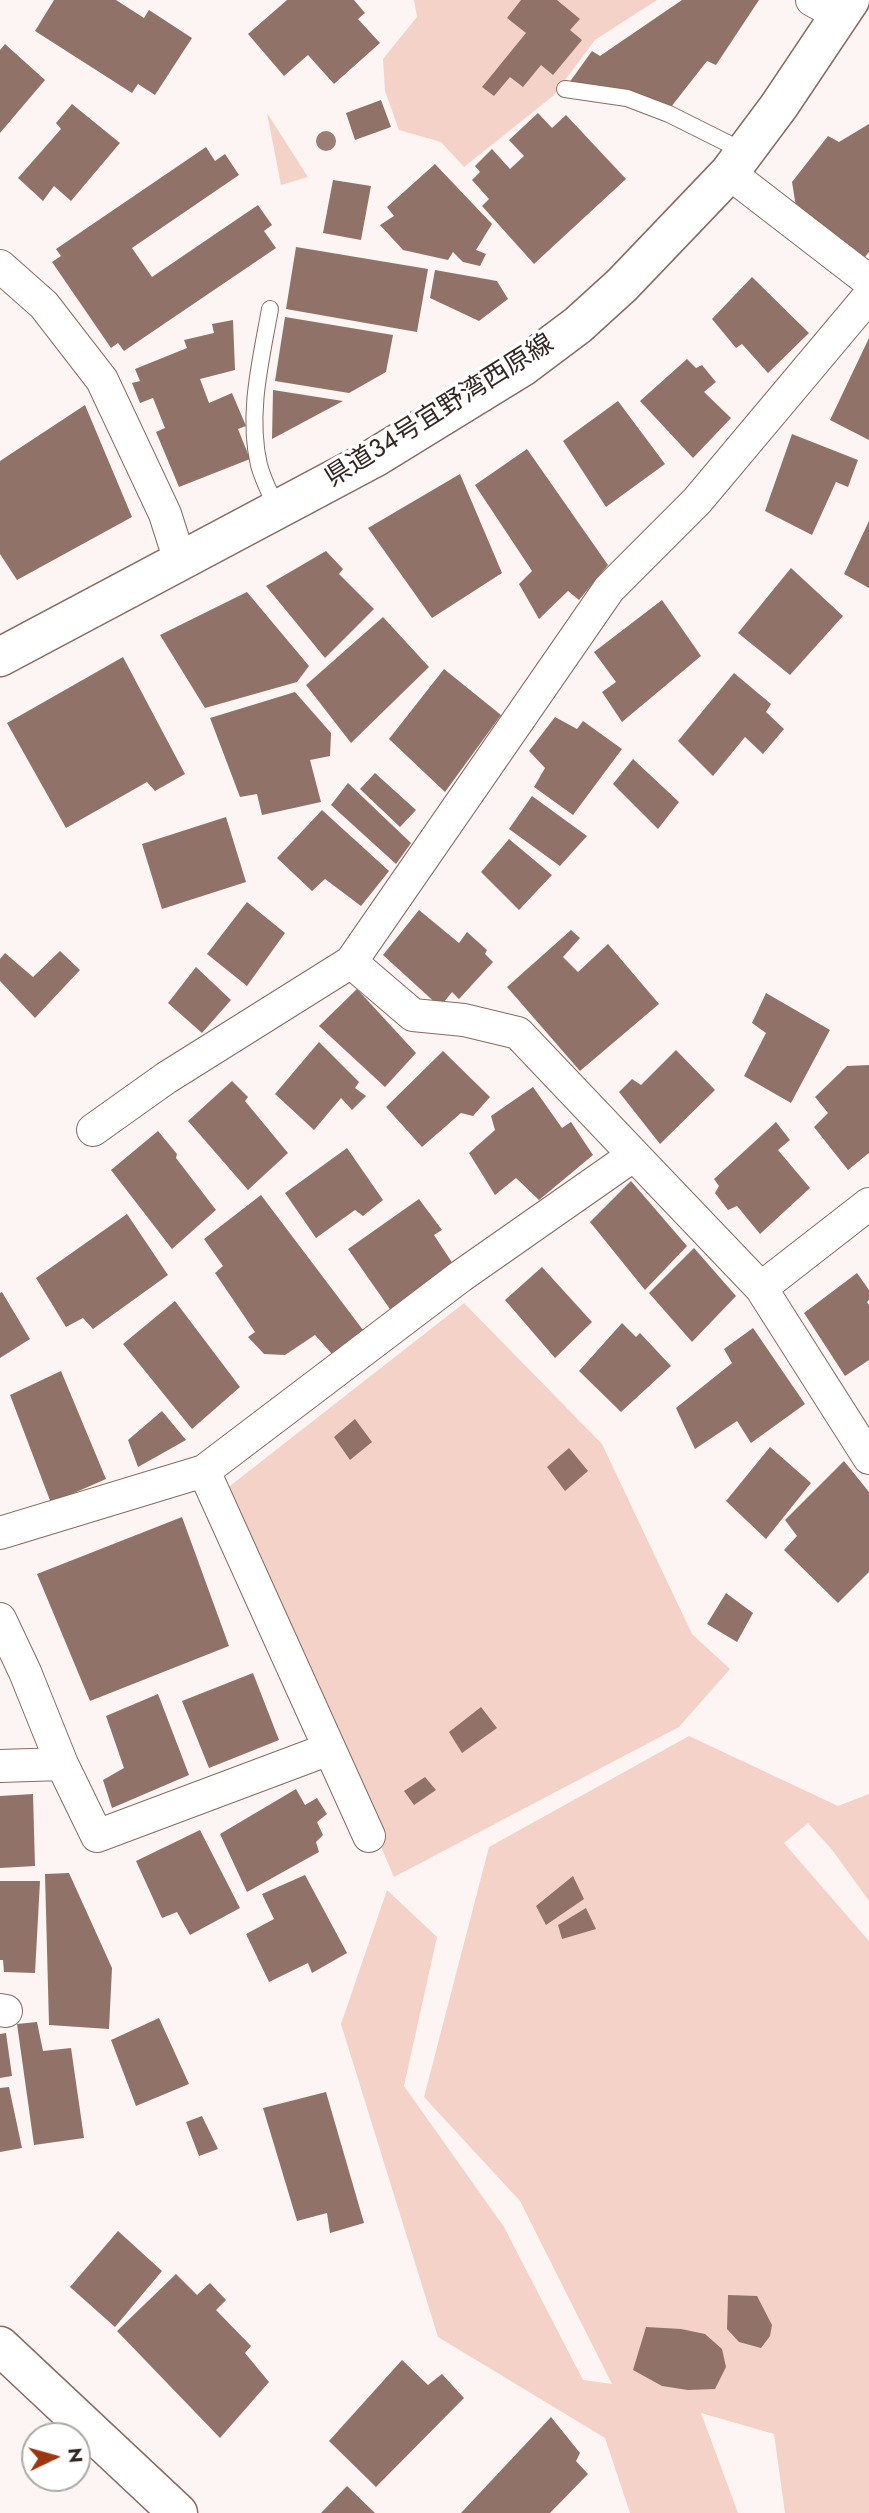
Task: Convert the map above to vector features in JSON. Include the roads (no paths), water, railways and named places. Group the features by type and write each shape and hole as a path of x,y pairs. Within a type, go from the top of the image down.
{"main road":[{"name":"県道34号宜野湾西原線","path":"0,657 374,458 522,367 578,325 622,285 737,163 779,106 834,5"},
{"path":"0,2346 178,2513"}],"street":[{"path":"737,163 869,281"},
{"path":"0,266 44,304 102,380 165,514 180,561"},
{"path":"93,1130 166,1079 351,962 609,589 697,501 869,296"},
{"path":"351,962 413,1015 464,1020 518,1033 761,1288 869,1458"},
{"path":"0,1533 204,1471 460,1276 634,1155"},
{"path":"761,1288 869,1204"},
{"path":"204,1471 369,1836"},
{"path":"0,1619 25,1672 62,1764 97,1836 329,1749"},
{"path":"0,1766 62,1764"}],"lane":[{"path":"565,89 627,98 669,114 737,163"},
{"path":"270,309 255,393 256,449 260,468 278,510"}]}
